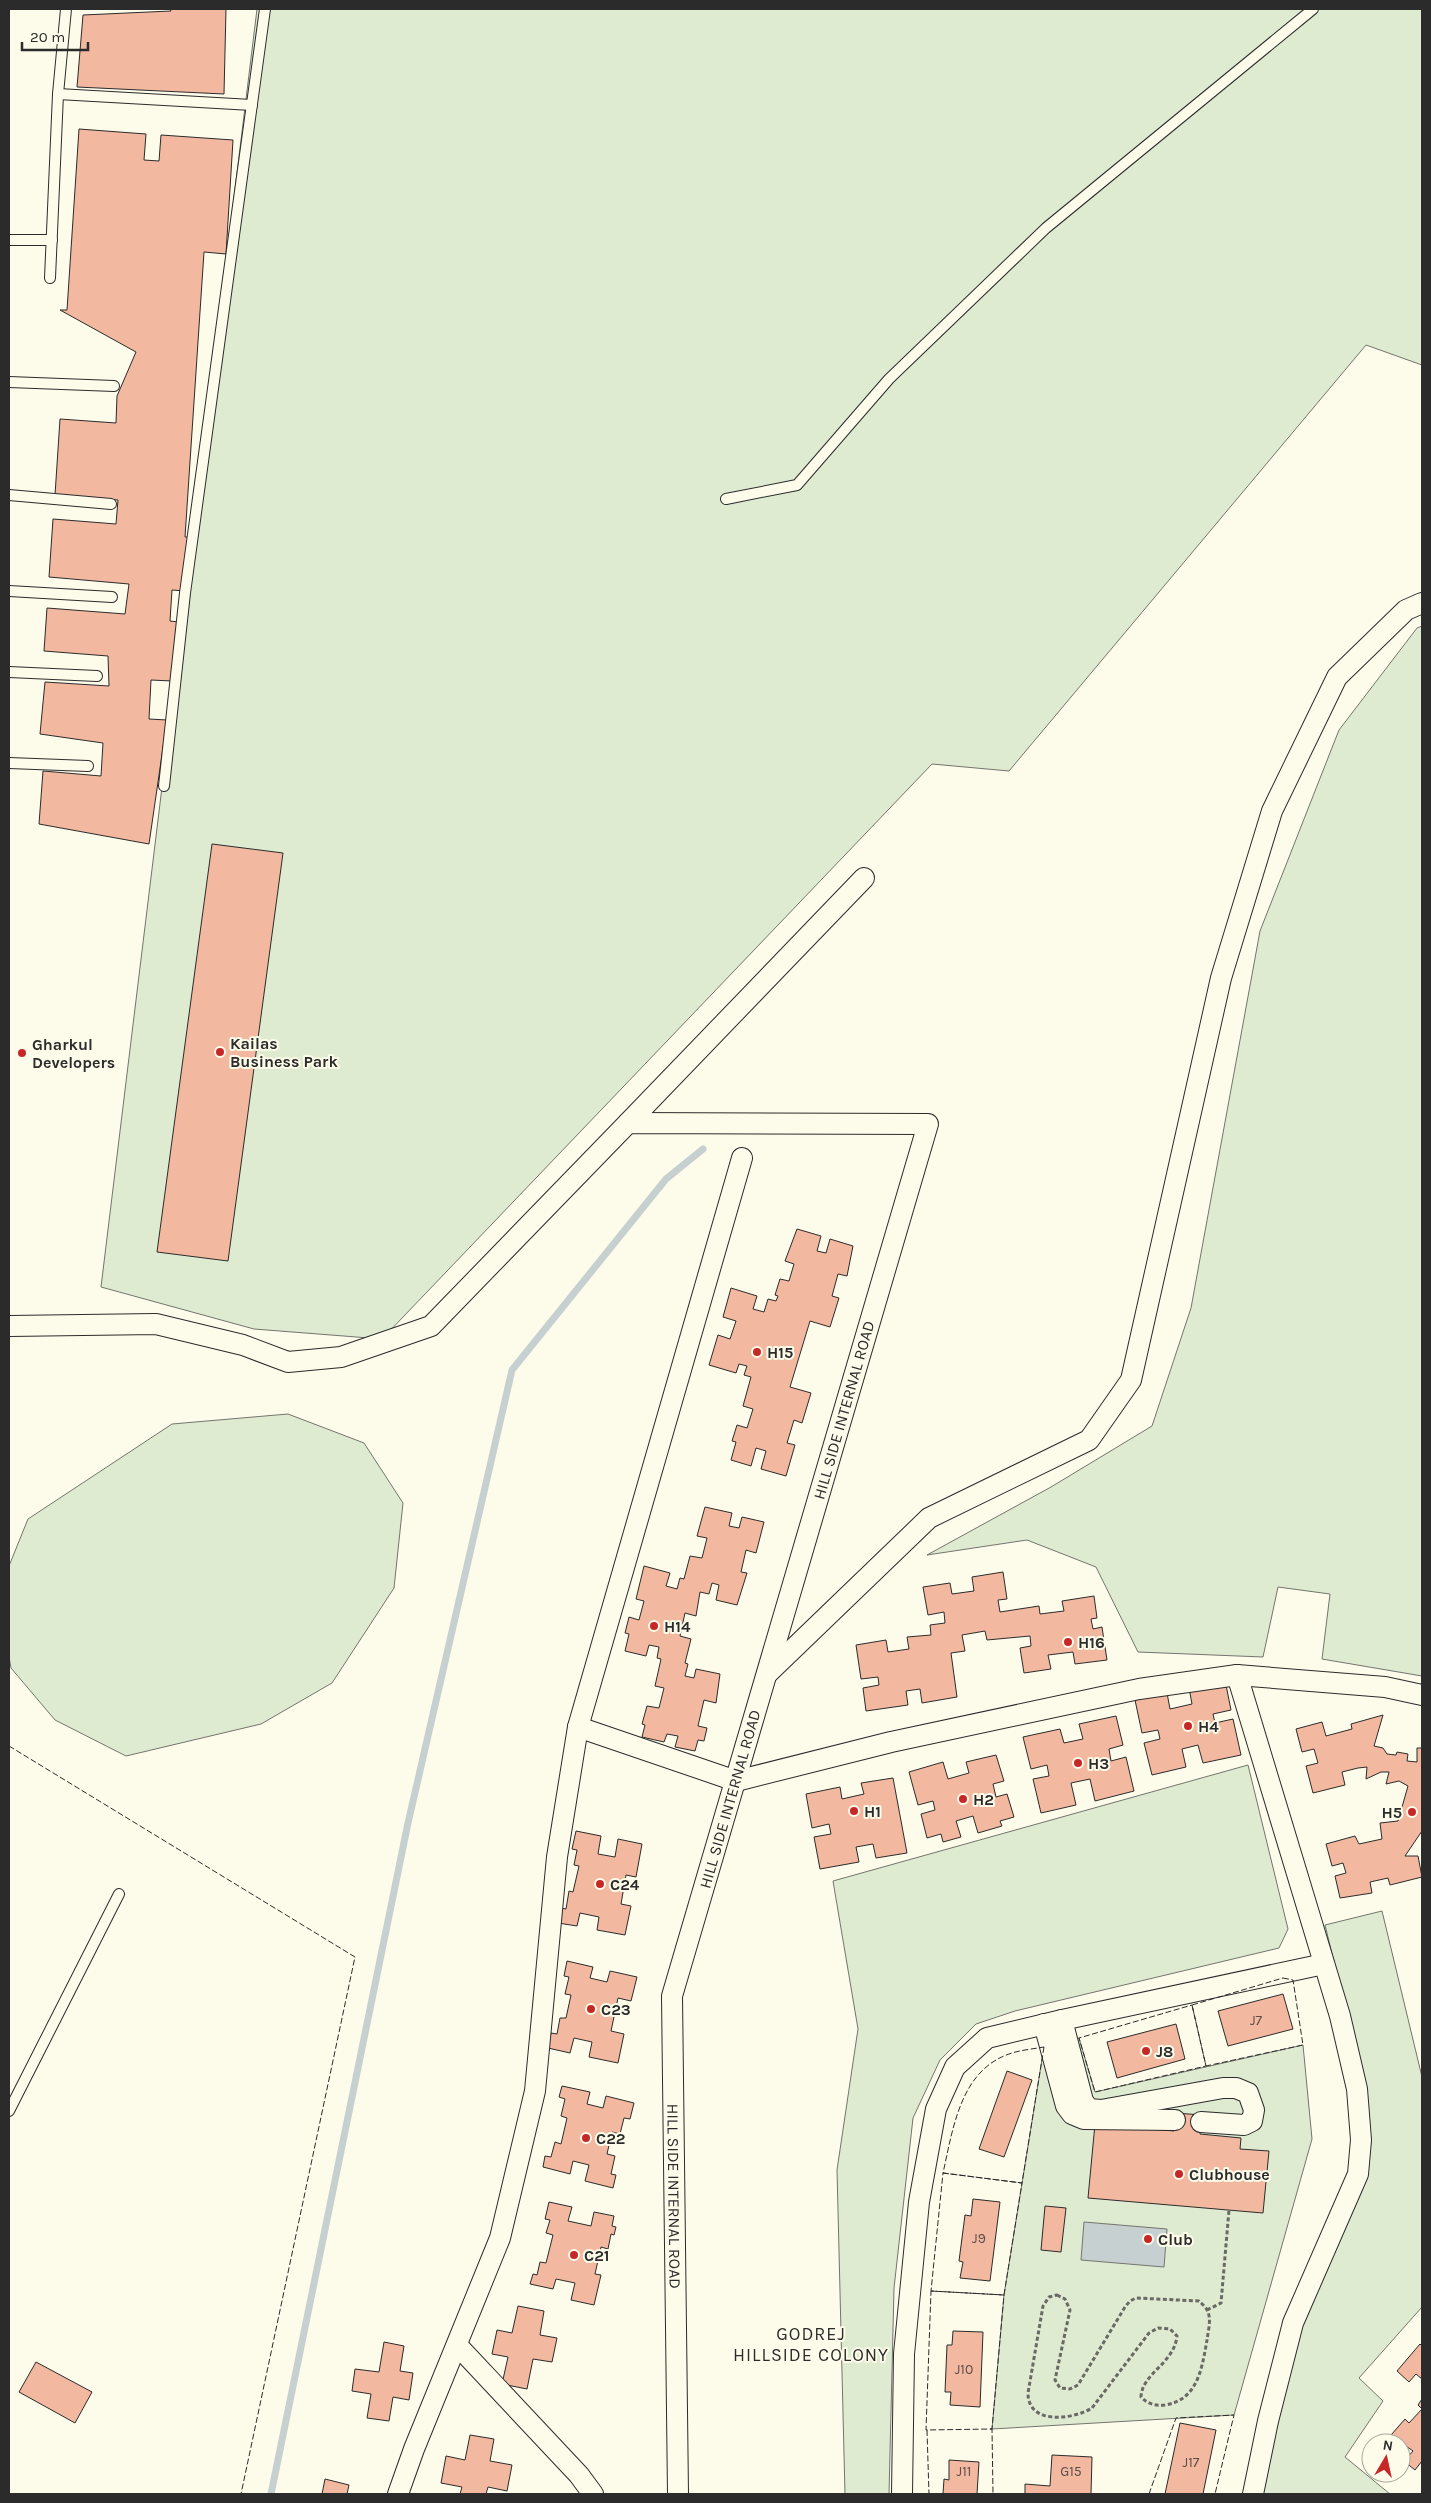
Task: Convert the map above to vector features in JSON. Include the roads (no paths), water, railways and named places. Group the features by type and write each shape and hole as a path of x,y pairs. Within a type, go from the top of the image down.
{"street":[{"path":"766,1675 929,1518 1089,1440 1131,1380 1221,978 1272,811 1337,677 1406,610 1422,603"},
{"path":"9,1326 156,1324 243,1345 288,1362 340,1357 431,1326 864,878"},
{"name":"HILL SIDE INTERNAL ROAD","path":"628,1123 928,1124 672,1996 678,2494"},
{"path":"398,2494 500,2238 535,2091 557,1857 578,1726 742,1158"},
{"path":"578,1726 736,1781 891,1742 1129,1691 1237,1675 1385,1687 1422,1695"},
{"path":"1237,1675 1340,2016 1357,2089 1361,2140 1358,2174 1293,2323 1268,2421 1253,2494"},
{"path":"902,2494 904,2354 920,2202 936,2109 955,2067 987,2038 1324,1964"},
{"path":"1053,2022 1066,2106 1072,2114 1091,2120 1175,2120"},
{"path":"1053,2022 1083,2101 1089,2109 1101,2110 1223,2088 1236,2088 1248,2093 1254,2110 1252,2121 1244,2125 1201,2122"},
{"path":"457,2345 578,2475 593,2494"}],"lane":[{"path":"50,278 58,94 66,9"},
{"path":"164,786 185,593 265,9"},
{"path":"726,499 797,485 889,379 1046,228 1313,9"},
{"path":"58,94 252,105"},
{"path":"9,240 52,240"},
{"path":"9,382 114,386"},
{"path":"9,495 111,504"},
{"path":"9,591 112,597"},
{"path":"9,672 97,676"},
{"path":"9,763 88,766"},
{"path":"9,2111 120,1894"}],"waterway":[{"path":"271,2494 408,1823 512,1370 666,1179 703,1149"}],"place":[{"name":"Kailas Business Park","path":"220,1052"},
{"name":"Gharkul Developers","path":"22,1053"},
{"name":"H15","path":"757,1352"},
{"name":"H14","path":"654,1626"},
{"name":"H16","path":"1068,1642"},
{"name":"H4","path":"1188,1726"},
{"name":"H3","path":"1078,1763"},
{"name":"H2","path":"963,1799"},
{"name":"H1","path":"854,1811"},
{"name":"H5","path":"1412,1812"},
{"name":"C24","path":"600,1884"},
{"name":"C23","path":"591,2009"},
{"name":"J8","path":"1146,2051"},
{"name":"C22","path":"586,2138"},
{"name":"Clubhouse","path":"1179,2174"},
{"name":"Club","path":"1148,2239"},
{"name":"C21","path":"574,2255"}],"district":[{"name":"GODREJ HILLSIDE COLONY","path":"811,2344"}]}
